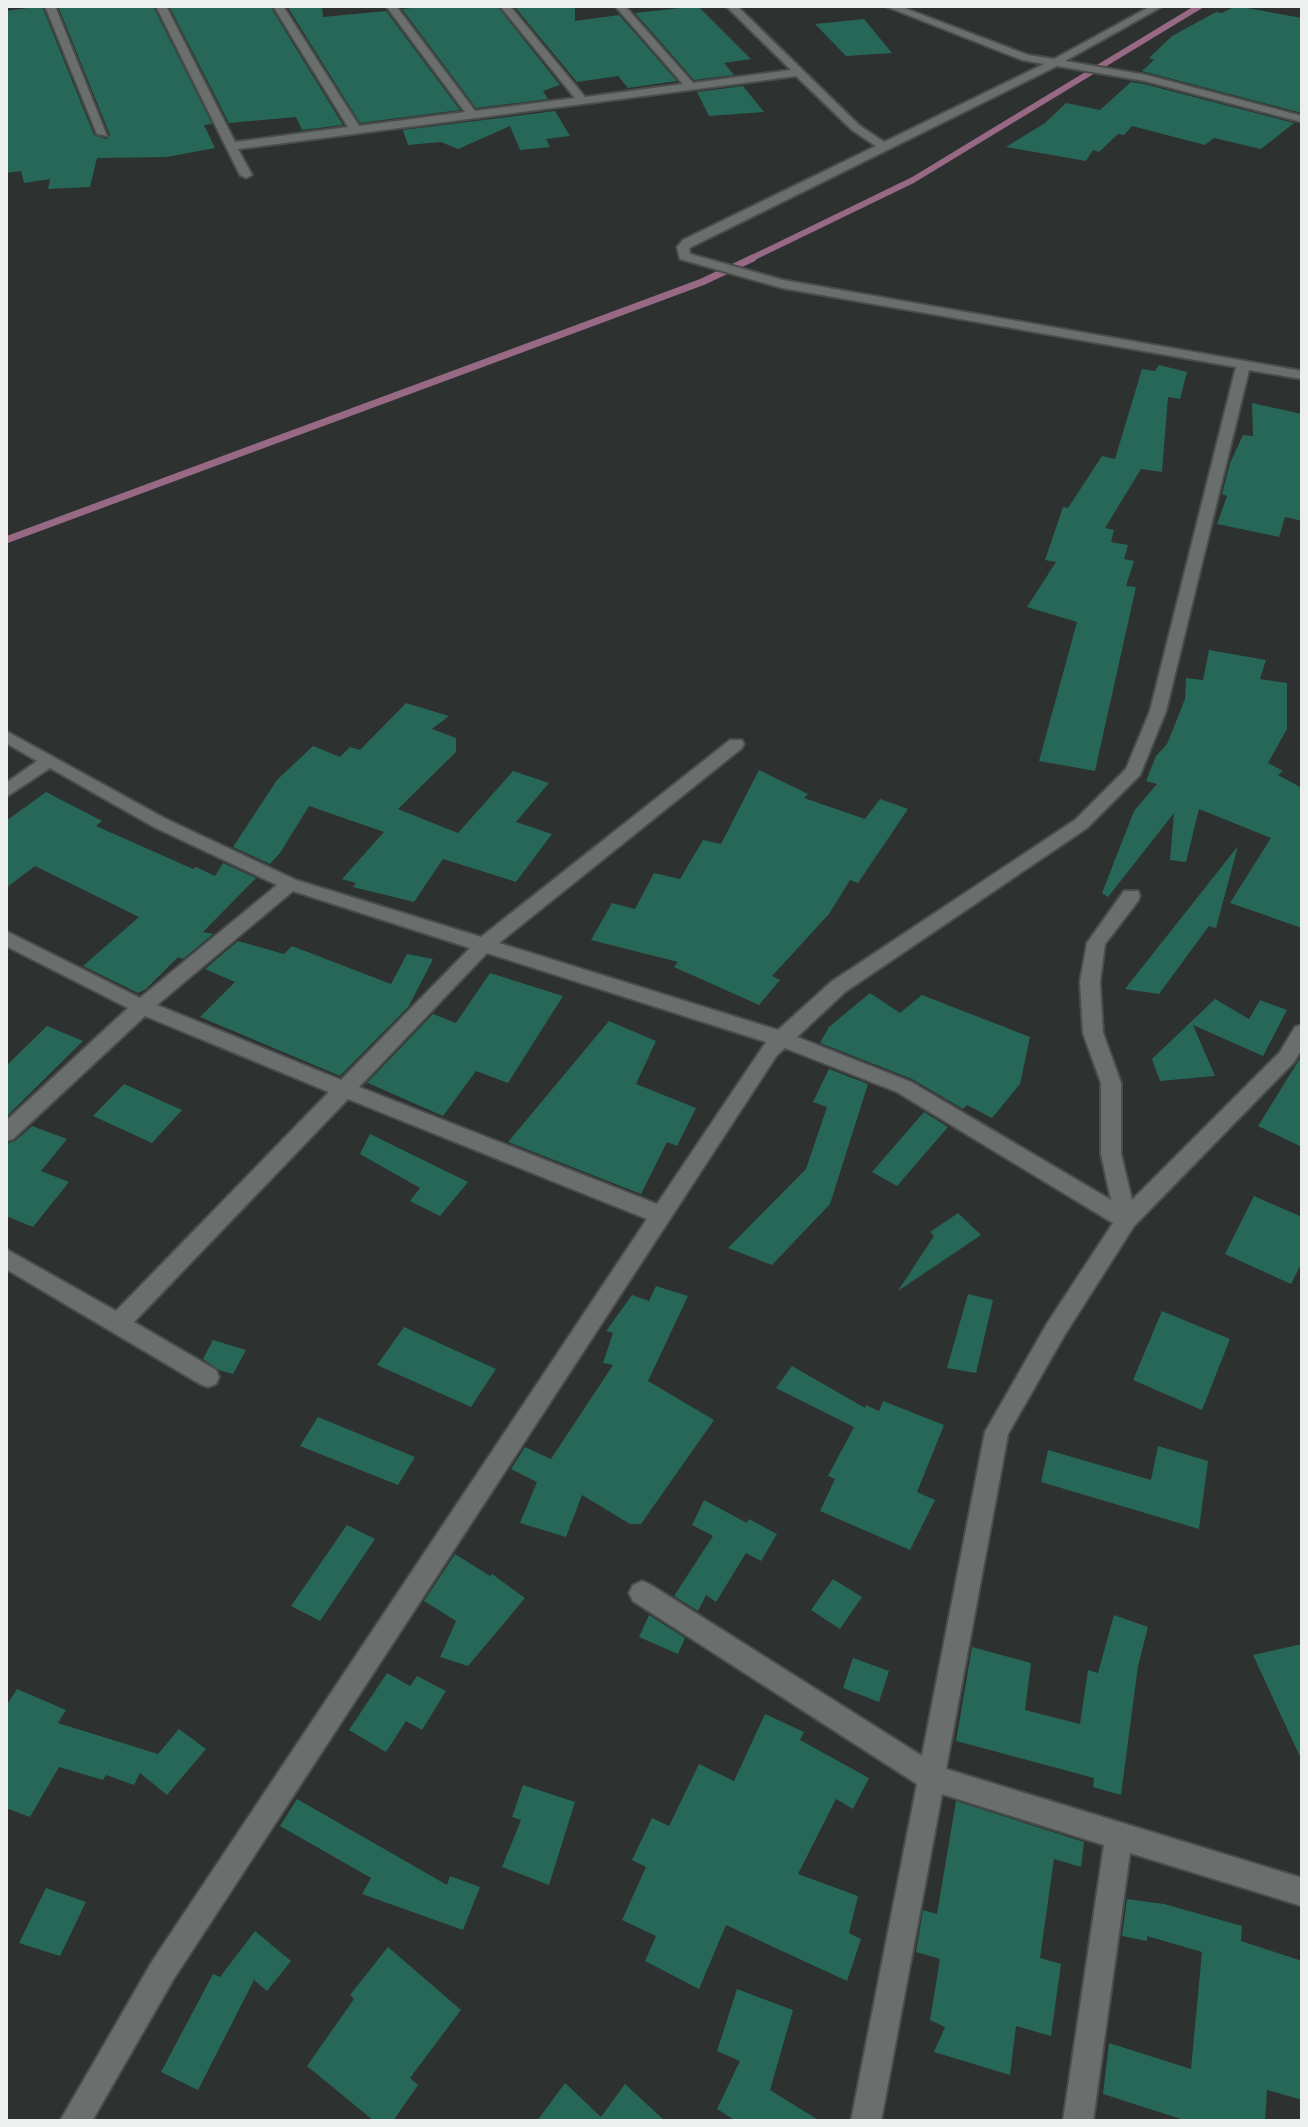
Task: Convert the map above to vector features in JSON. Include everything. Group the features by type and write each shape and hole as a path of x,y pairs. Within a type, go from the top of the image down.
{"street":[{"path":"50,6 103,134"},
{"path":"161,6 246,175"},
{"path":"278,6 356,131"},
{"path":"391,6 473,116"},
{"path":"505,6 584,102"},
{"path":"620,6 691,87"},
{"path":"731,6 856,128 884,147"},
{"path":"890,6 1026,58 1146,78 1302,118"},
{"path":"1158,6 1053,64 687,243 683,247 684,256 782,284 1302,375"},
{"path":"232,146 799,72"},
{"path":"75,2121 163,1970 770,1050 838,987 1081,824 1134,771 1158,711 1243,365"},
{"path":"6,736 160,823 290,884 782,1039 904,1087 1126,1220"},
{"path":"118,1324 483,946 736,744"},
{"path":"6,791 48,761"},
{"path":"6,1133 142,1007 290,884"},
{"path":"1126,1220 1111,1154 1111,1083 1093,1033 1090,982 1096,943 1131,896"},
{"path":"9,942 142,1007 661,1215"},
{"path":"866,2121 997,1432 1056,1329 1126,1220 1287,1057 1302,1032"},
{"path":"6,1258 208,1377"},
{"path":"642,1593 932,1778 1302,1892"},
{"path":"1078,2121 1119,1834"}],"building":[{"path":"42,6 94,135 106,139 110,135 58,6 153,6 212,124 204,125 215,148 167,157 97,158 90,187 48,189 50,179 24,183 21,171 6,173 6,11"},
{"path":"169,6 270,6 343,125 302,130 296,117 229,123"},
{"path":"287,6 322,6 323,17 386,11 460,110 360,123"},
{"path":"497,6 560,85 543,91 548,99 476,108 402,9"},
{"path":"514,6 575,6 575,21 619,15 677,81 628,88 618,76 577,82"},
{"path":"698,6 751,59 724,63 734,75 694,80 635,13"},
{"path":"1236,6 1302,18 1302,113 1142,71 1154,60 1149,58 1172,36 1216,12 1222,13"},
{"path":"864,19 892,53 846,56 815,24"},
{"path":"1131,82 1294,123 1261,149 1214,138 1205,145 1132,126 1099,152 1093,150 1086,161 1006,147 1045,123 1066,103 1100,110"},
{"path":"743,86 764,112 709,116 697,92"},
{"path":"555,111 570,136 546,139 550,147 520,150 510,126 458,149 441,142 408,145 403,130"},
{"path":"1159,365 1187,372 1180,399 1168,397 1162,472 1141,469 1105,528 1114,530 1111,542 1128,545 1124,559 1134,561 1126,586 1136,587 1095,771 1039,761 1077,622 1027,607 1056,562 1045,560 1063,507 1068,508 1102,456 1115,459 1142,369 1155,371"},
{"path":"1252,403 1302,414 1302,521 1285,517 1279,537 1217,524 1227,496 1222,494 1230,463 1243,435 1253,436"},
{"path":"1209,650 1266,660 1260,679 1287,683 1287,729 1268,763 1283,771 1278,775 1302,788 1302,928 1230,903 1271,838 1199,809 1186,862 1170,860 1174,813 1108,897 1102,893 1134,811 1157,784 1146,781 1156,756 1167,744 1185,699 1186,678 1203,680"},
{"path":"406,703 449,716 432,729 456,738 456,752 398,809 458,833 513,771 549,783 516,822 552,834 516,882 443,859 414,902 353,887 356,883 342,879 384,832 309,806 270,864 233,847 277,780 313,746 340,757 350,747 360,750"},
{"path":"759,770 808,794 804,798 865,819 880,799 908,809 858,883 850,880 829,914 772,976 780,980 759,1005 674,967 678,962 591,940 612,903 635,909 654,873 680,879 703,840 721,844"},
{"path":"46,792 102,821 96,826 193,869 196,867 215,876 223,863 256,878 203,932 213,934 183,959 178,957 138,993 83,966 139,917 35,866 6,888 6,821"},
{"path":"1238,846 1216,928 1209,926 1159,994 1125,989"},
{"path":"238,941 284,954 292,946 391,984 407,954 433,959 409,1006 340,1076 200,1017 235,982 205,969"},
{"path":"490,973 563,996 508,1083 476,1071 443,1116 368,1083 364,1086 433,1014 456,1023"},
{"path":"870,993 900,1013 922,995 1030,1037 1020,1084 992,1118 967,1105 963,1109 912,1079 820,1043 829,1027"},
{"path":"1215,999 1249,1019 1260,1000 1287,1010 1263,1056 1193,1025 1215,1076 1160,1081 1152,1059"},
{"path":"609,1021 656,1041 636,1084 696,1108 677,1146 667,1142 641,1194 508,1142"},
{"path":"47,1026 83,1041 6,1117 6,1066"},
{"path":"1302,1055 1302,1147 1258,1126"},
{"path":"829,1069 868,1084 830,1204 772,1265 728,1248 806,1169 827,1107 813,1102"},
{"path":"124,1084 182,1110 152,1143 93,1116"},
{"path":"924,1112 948,1127 897,1186 872,1172"},
{"path":"32,1126 67,1139 41,1171 69,1182 33,1227 6,1216 6,1144 15,1141"},
{"path":"370,1134 468,1182 440,1216 410,1201 420,1188 360,1154"},
{"path":"1254,1196 1302,1217 1302,1262 1291,1284 1225,1254"},
{"path":"958,1213 981,1235 898,1291 934,1236 930,1232"},
{"path":"656,1286 688,1296 648,1381 714,1420 641,1524 630,1524 582,1495 566,1537 520,1523 537,1482 511,1469 525,1447 551,1459 613,1365 603,1363 613,1333 606,1331 632,1295 649,1301"},
{"path":"968,1294 993,1300 976,1373 947,1368"},
{"path":"1162,1311 1230,1339 1202,1410 1133,1380"},
{"path":"404,1327 496,1369 471,1407 377,1365"},
{"path":"213,1340 246,1350 233,1374 219,1370 203,1359"},
{"path":"792,1366 865,1408 866,1405 879,1411 883,1401 944,1425 917,1492 935,1500 910,1550 820,1511 835,1479 828,1476 854,1427 776,1388"},
{"path":"318,1417 415,1457 398,1485 300,1446"},
{"path":"1158,1446 1208,1461 1199,1529 1041,1482 1048,1450 1151,1480"},
{"path":"704,1500 747,1523 749,1519 777,1534 761,1561 746,1553 716,1602 706,1595 698,1611 674,1596 713,1536 692,1525"},
{"path":"347,1525 375,1539 320,1621 291,1606"},
{"path":"455,1554 490,1576 492,1574 525,1598 468,1666 440,1657 456,1621 424,1601"},
{"path":"833,1579 862,1597 840,1629 811,1610"},
{"path":"649,1615 685,1638 678,1654 639,1637"},
{"path":"1114,1615 1148,1627 1138,1666 1121,1795 1093,1787 1094,1778 956,1741 972,1647 1031,1663 1025,1710 1080,1724 1088,1670 1098,1673"},
{"path":"1302,1644 1302,1761 1253,1655"},
{"path":"853,1658 889,1671 879,1702 843,1688"},
{"path":"387,1673 410,1686 417,1676 446,1691 422,1730 406,1721 386,1752 349,1730"},
{"path":"17,1689 66,1710 58,1723 158,1754 179,1729 206,1749 167,1795 140,1773 134,1785 106,1775 103,1780 59,1767 30,1817 6,1808 6,1706"},
{"path":"765,1714 804,1732 800,1740 869,1778 853,1809 836,1799 798,1874 858,1896 849,1933 861,1939 847,1981 726,1925 699,1989 645,1961 656,1936 622,1920 646,1867 632,1860 652,1818 669,1826 699,1764 734,1781"},
{"path":"523,1785 575,1802 549,1885 502,1867 521,1820 512,1817"},
{"path":"297,1799 447,1885 450,1876 480,1887 463,1930 362,1894 371,1878 280,1826"},
{"path":"956,1801 1084,1842 1081,1867 1054,1859 1040,1958 1061,1964 1051,2036 1016,2026 1010,2075 934,2052 945,2027 930,2020 940,1959 916,1952 923,1910 937,1914"},
{"path":"46,1888 86,1902 60,1956 19,1943"},
{"path":"1127,1899 1164,1904 1242,1926 1241,1941 1302,1961 1302,2100 1267,2090 1265,2121 1187,2121 1103,2094 1109,2043 1191,2069 1202,1952 1147,1936 1147,1941 1122,1936"},
{"path":"255,1931 291,1961 267,1991 254,1980 198,2090 161,2072 213,1974 220,1977"},
{"path":"388,1947 461,2010 410,2078 418,2085 393,2121 374,2121 307,2066 354,1999 350,1995"},
{"path":"737,1989 793,2010 770,2090 820,2121 736,2121 717,2109 740,2061 717,2051"},
{"path":"565,2083 601,2117 625,2084 665,2121 537,2121"}],"waterway":[{"path":"748,260 913,180 1200,6"},
{"path":"6,540 702,282 753,258"}]}
